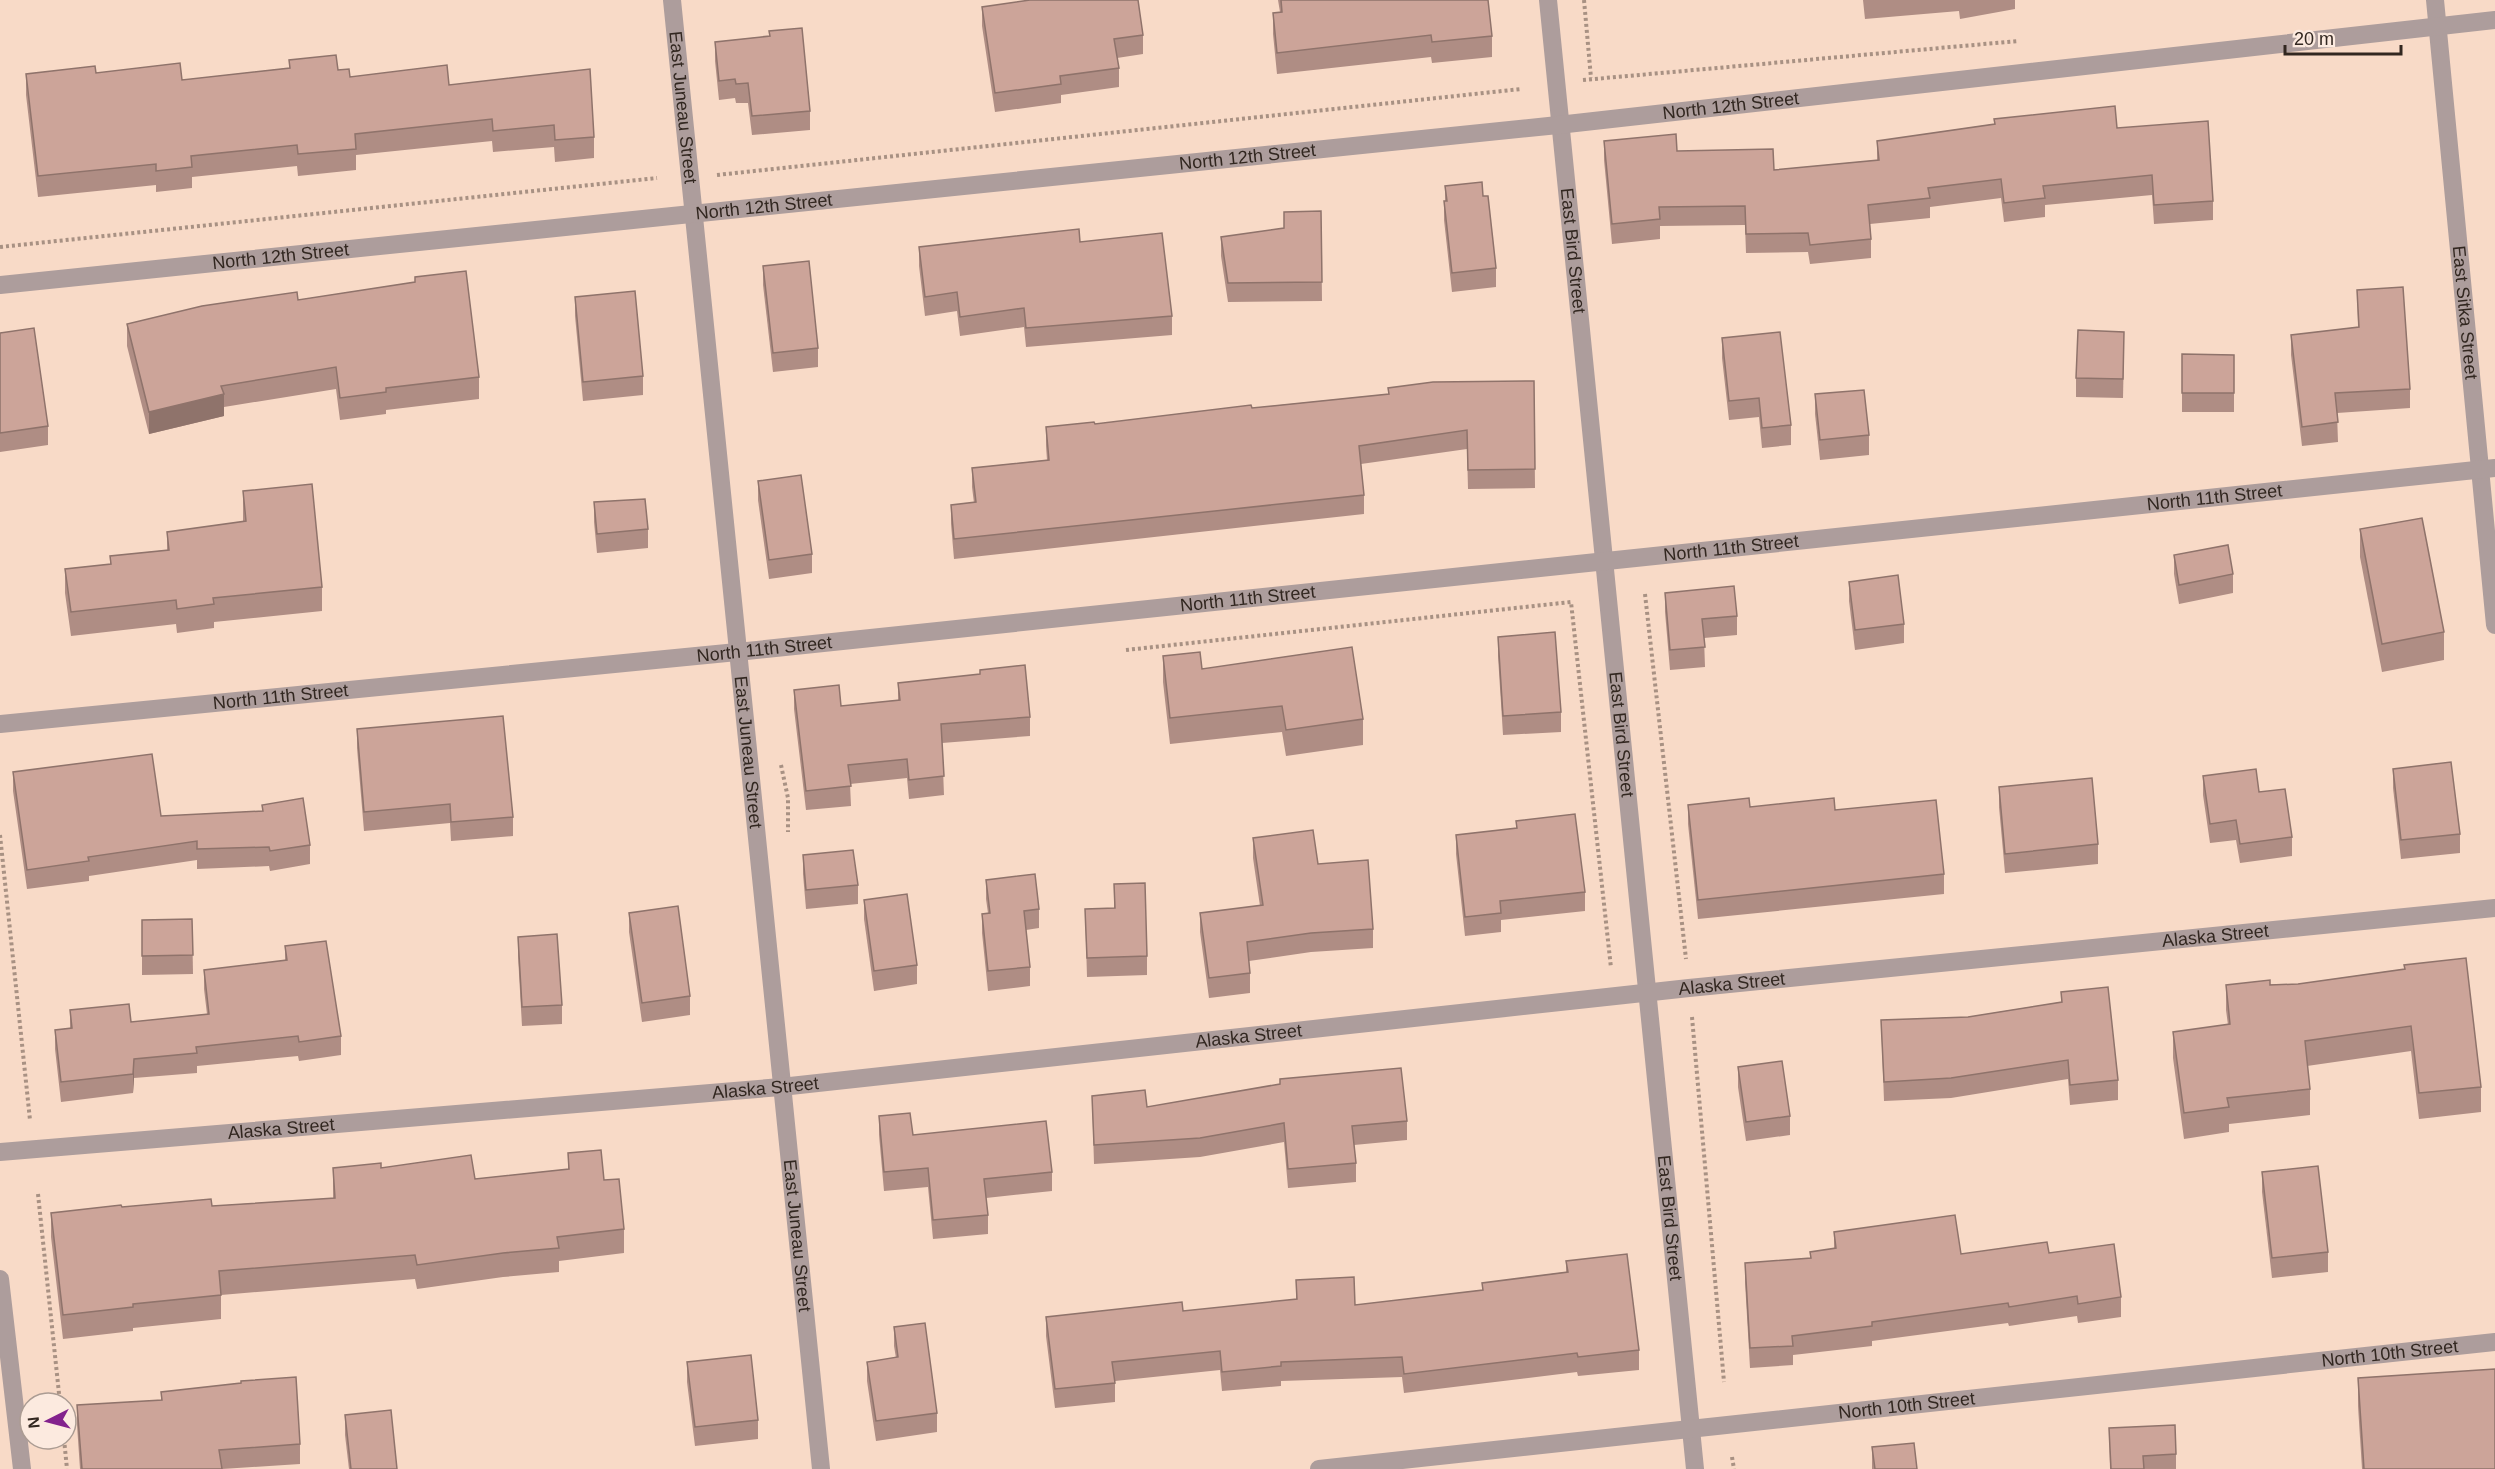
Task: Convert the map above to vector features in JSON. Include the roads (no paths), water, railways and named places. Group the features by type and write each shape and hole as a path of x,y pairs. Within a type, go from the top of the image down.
{"street":[{"name":"East Juneau Street","path":"672,0 736,652 821,1469"},
{"name":"East Bird Street","path":"1548,0 1558,126 1695,1469"},
{"name":"East Sitka Street","path":"2435,0 2487,469 2495,626"},
{"name":"North 12th Street","path":"0,285 1558,126 2495,20"},
{"name":"North 11th Street","path":"0,724 736,652 2487,469"},
{"name":"Alaska Street","path":"0,1152 781,1087 1648,993 2495,908"},
{"path":"0,1279 22,1469"},
{"name":"North 10th Street","path":"1319,1469 2495,1342"}]}
